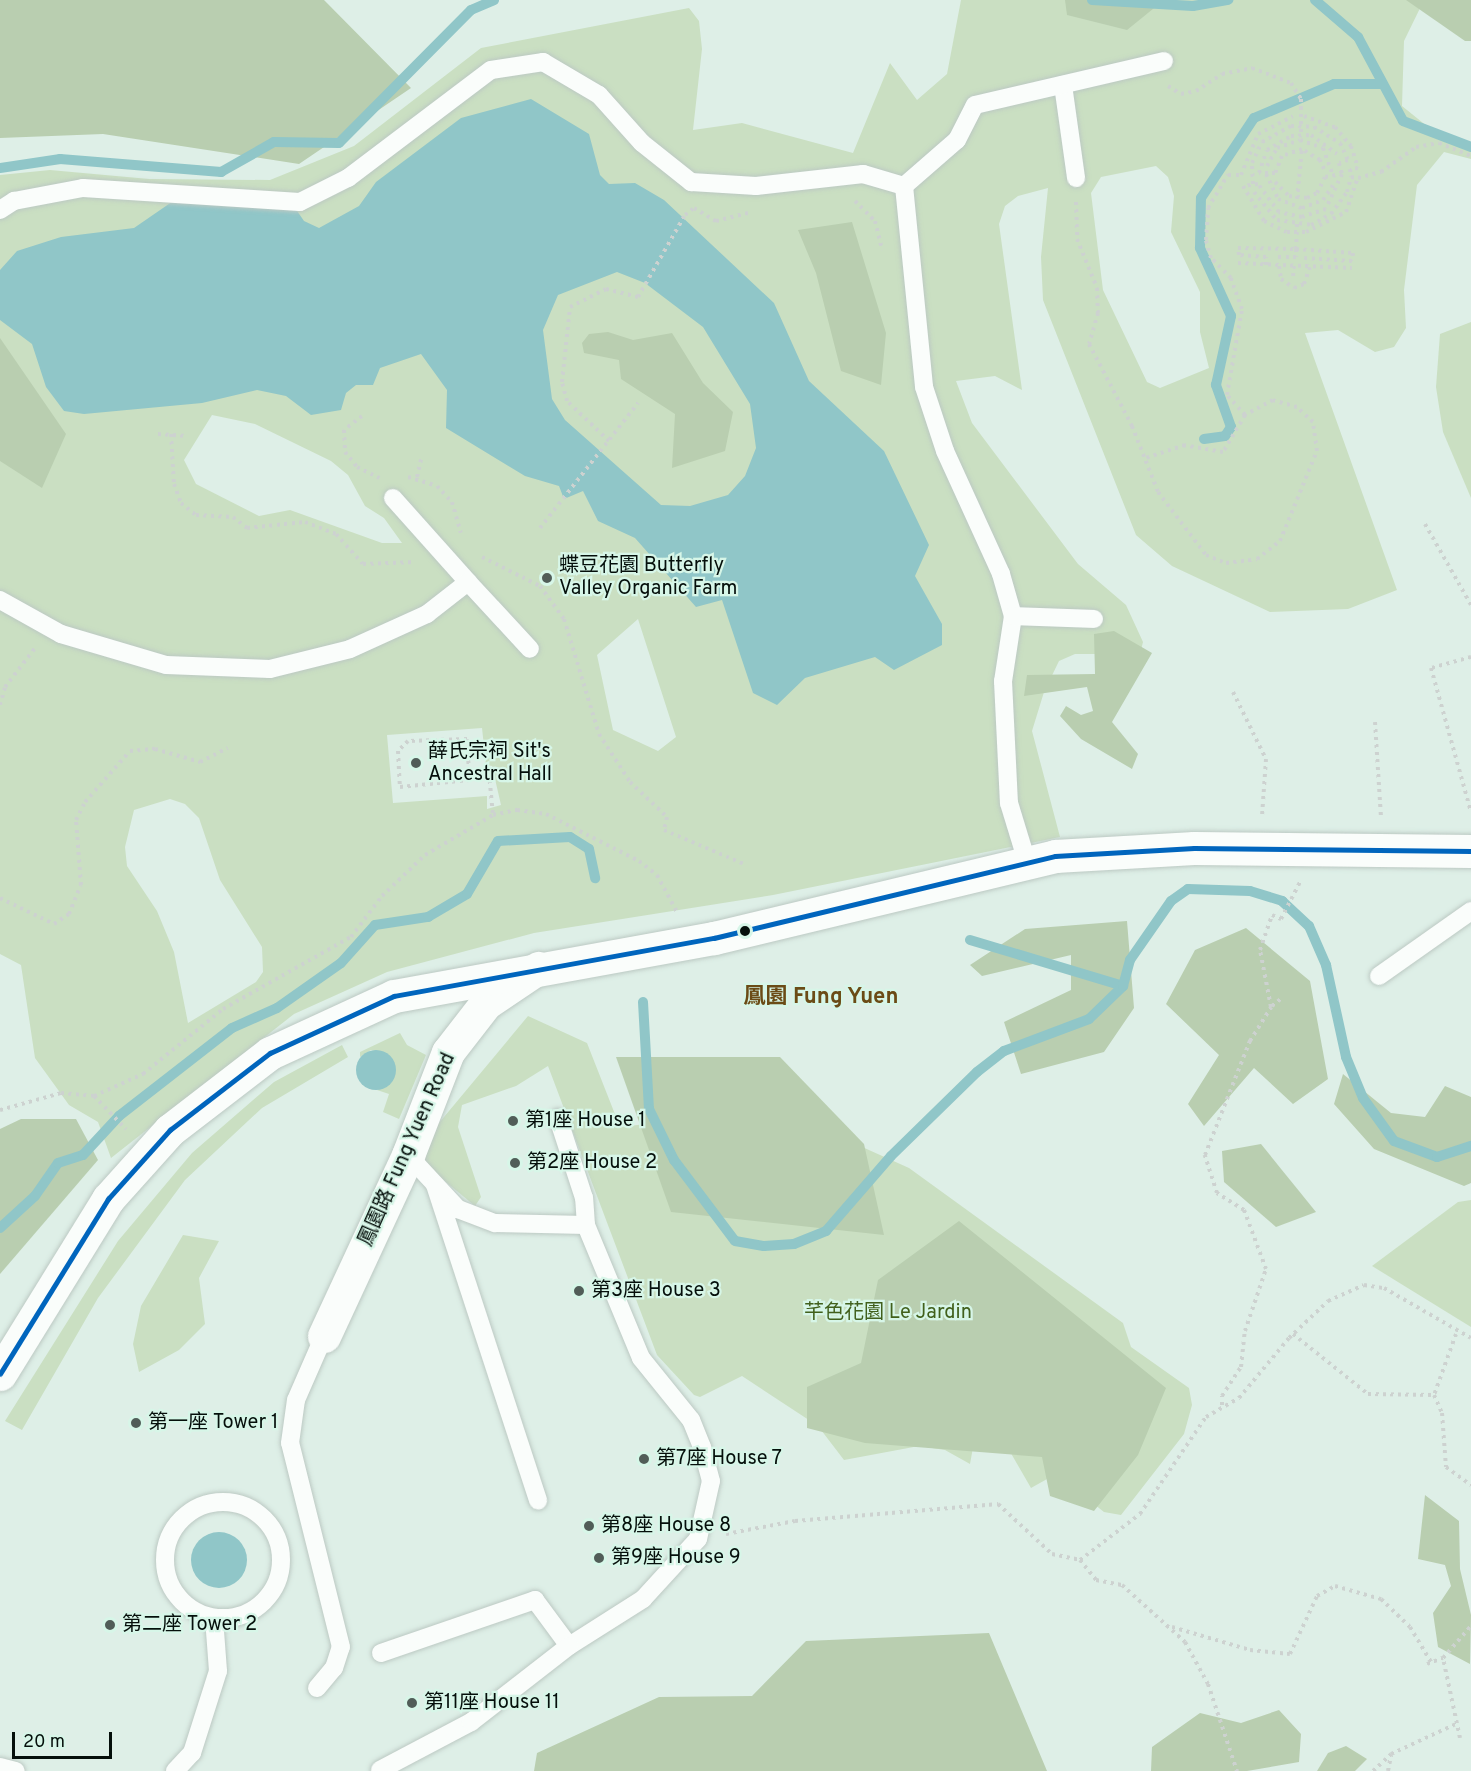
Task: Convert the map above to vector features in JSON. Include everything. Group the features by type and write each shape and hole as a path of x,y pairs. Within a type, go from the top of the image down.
{"street":[{"name":"鳳園路 Fung Yuen Road","path":"324,1336 408,1155 448,1052 486,1003 540,967 714,938 1027,862 1183,849 1471,851"},
{"path":"0,1374 108,1199 170,1130 245,1069 394,996 540,967"}],"lane":[{"path":"904,186 957,140 975,105 1164,61"},
{"path":"0,210 15,201 83,188 300,202 348,178 491,70 543,62 599,95 642,143 691,182 756,186 863,174 904,186"},
{"path":"1063,85 1076,178"},
{"path":"904,186 924,387 945,451 1001,574 1013,616 1003,681 1009,802 1027,862"},
{"path":"393,498 530,649"},
{"path":"0,600 48,625 166,665 270,669 350,649 427,614 468,582"},
{"path":"1013,616 1094,619"},
{"path":"1379,976 1471,910"},
{"path":"380,1770 471,1722 569,1647 643,1599 698,1539 711,1481 702,1447 691,1420 649,1373 586,1225 584,1198 558,1118"},
{"path":"408,1155 458,1209 495,1223 586,1225"},
{"path":"435,1185 538,1501"},
{"path":"317,1688 334,1668 341,1647 290,1443 296,1400 324,1336"},
{"path":"229,1502 255,1512 274,1532 281,1568 265,1602 232,1618 213,1618 182,1602 165,1570 165,1552 180,1520 211,1503 229,1502"},
{"path":"381,1653 535,1600 569,1647"},
{"path":"175,1771 192,1754 218,1671 213,1618"},
{"path":"0,1767 16,1771"}],"path":[{"path":"1164,61 1165,81 1181,94 1222,74 1252,68 1291,83 1304,116 1302,134"},
{"path":"1245,415 1227,394 1242,309 1231,279 1211,258 1206,240 1208,208 1220,184 1228,175 1241,175 1258,134 1293,116"},
{"path":"1254,192 1266,213 1297,224 1331,214 1351,177 1350,169 1358,168 1351,146 1335,127 1304,116"},
{"path":"1253,184 1252,163 1265,140 1303,126 1323,130 1340,143 1348,160 1339,163 1342,174 1326,209 1302,217 1279,212 1258,184 1243,186 1253,210 1275,227 1297,233 1338,219 1353,200 1358,178"},
{"path":"1258,134 1265,140"},
{"path":"1302,149 1282,156 1275,173 1259,174 1268,150 1276,141 1302,134 1319,139 1336,154"},
{"path":"1268,166 1277,148 1300,140 1323,148 1333,176"},
{"path":"1351,177 1358,178 1381,172 1416,147 1439,143 1471,156"},
{"path":"1302,149 1320,160 1324,169"},
{"path":"1297,199 1302,149"},
{"path":"1266,174 1278,199 1302,208 1323,200 1333,184"},
{"path":"1297,199 1317,193 1325,177 1342,174"},
{"path":"1076,178 1077,239 1097,288 1098,313 1089,344 1146,458 1158,492 1206,555 1226,563 1257,559 1280,541 1317,451 1313,422 1297,407 1273,400 1245,415 1223,452 1185,445 1146,458"},
{"path":"1275,182 1297,199"},
{"path":"845,200 856,201 875,221 883,255"},
{"path":"609,441 567,401 562,382 570,307 606,289 638,297 685,215 694,208 716,221 734,220 758,209"},
{"path":"1274,257 1296,257 1297,224"},
{"path":"1266,265 1266,257 1239,255 1238,248 1353,253 1352,261 1304,258"},
{"path":"1238,263 1352,268"},
{"path":"1279,266 1285,285 1294,288 1304,284 1310,267"},
{"path":"1293,276 1294,266"},
{"path":"540,528 638,403"},
{"path":"158,434 187,436"},
{"path":"171,434 174,484 182,503 196,515 233,517 247,528 305,522 336,534 363,564 415,562 441,551"},
{"path":"417,477 422,456"},
{"path":"1425,524 1471,605"},
{"path":"0,705 5,687 48,625"},
{"path":"1471,657 1431,668 1471,812"},
{"path":"1233,692 1266,759 1264,849"},
{"path":"1375,722 1381,831"},
{"path":"467,739 470,771 469,780 400,787 398,751 408,741 467,739"},
{"path":"0,898 54,924 69,914 81,885 76,820 130,751 155,749 200,762 228,748"},
{"path":"470,771 489,773 493,815"},
{"path":"0,1110 61,1093 94,1096 143,1074 223,1009 351,937 382,896 425,855 493,815 517,810 546,814 639,861 657,875 679,915"},
{"path":"1271,1006 1260,950 1272,915 1281,919 1299,892"},
{"path":"1222,1405 1222,1396 1241,1367 1245,1331 1266,1269 1244,1210 1217,1193 1205,1155 1250,1041 1271,1006 1282,998"},
{"path":"94,1096 123,1126"},
{"path":"1080,1560 1140,1514 1187,1440 1222,1405 1239,1398 1293,1334 1328,1300 1364,1285 1384,1288 1455,1334 1471,1338"},
{"path":"1293,1334 1368,1394 1434,1395"},
{"path":"1455,1334 1434,1395 1442,1413 1446,1467 1471,1485"},
{"path":"698,1539 795,1521 998,1504 1052,1554 1080,1560 1096,1580 1122,1585 1171,1627 1208,1684 1237,1771"},
{"path":"1171,1627 1250,1650 1290,1654 1317,1596 1335,1586 1382,1599 1410,1627 1429,1663 1443,1658 1471,1626"},
{"path":"1443,1658 1460,1738"},
{"path":"1374,1771 1391,1754 1456,1724"},
{"path":"1388,1771 1391,1754"}],"green space":[{"path":"0,0 324,0 411,88 299,164 103,134 0,138"},
{"name":"蝶豆花園 Butterfly Valley Organic Farm","path":"961,0 1424,0 1404,41 1402,106 1428,127 1471,143 1471,159 1444,152 1417,185 1404,290 1406,328 1394,347 1375,352 1338,330 1305,333 1397,590 1348,609 1270,612 1172,566 1136,535 1043,300 1041,257 1048,188 1018,196 1005,206 999,224 1022,390 995,376 956,381 972,423 1078,564 1126,605 1143,642 1140,654 1075,654 1059,661 1044,692 1032,731 1060,837 773,895 534,933 387,972 294,1014 111,1158 98,1122 69,1105 35,1058 21,965 0,954 0,175 50,170 149,179 270,180 354,146 481,48 689,8 699,21 702,49 693,130 742,123 853,153 890,63 917,100 947,74","holes":["1156,166 1168,177 1174,196 1171,232 1200,292 1200,332 1209,368 1160,388 1147,382 1103,290 1091,193 1101,177","212,415 255,424 331,461 348,475 365,506 384,518 402,543 382,543 290,510 259,516 196,484 184,460","638,619 676,737 658,751 613,730 597,655","482,728 486,765 492,766 501,805 487,809 487,796 393,803 387,735","170,799 185,804 199,818 220,880 262,947 263,972 256,982 188,1023 174,952 157,911 127,866 125,847 134,810"]},
{"path":"1065,0 1164,0 1127,30 1067,15"},
{"path":"1406,0 1471,0 1471,41 1465,41"},
{"path":"852,222 886,333 881,385 841,371 816,273 798,230"},
{"path":"1471,322 1471,498 1443,432 1436,387 1440,334"},
{"path":"608,332 633,340 672,333 703,383 733,412 725,451 672,468 675,414 621,379 619,360 584,353 582,343 589,334"},
{"path":"0,338 66,434 42,488 0,461"},
{"path":"1114,631 1152,653 1112,722 1138,754 1132,769 1081,739 1060,716 1066,706 1081,715 1093,711 1087,687 1024,696 1027,675 1095,674 1094,634"},
{"path":"1127,921 1134,1008 1104,1052 1021,1074 1004,1022 1071,990 1071,955 982,976 970,965 1025,929"},
{"path":"1246,928 1310,981 1328,1079 1293,1104 1254,1068 1204,1126 1188,1104 1219,1055 1166,1004 1195,950"},
{"name":"芊色花園 Le Jardin","path":"528,1016 587,1043 620,1127 663,1122 860,1146 909,1168 1123,1323 1131,1347 1189,1388 1192,1405 1184,1434 1121,1515 1104,1512 1056,1474 1031,1488 1001,1436 974,1442 970,1464 945,1450 919,1446 844,1460 818,1426 742,1376 700,1397 694,1395 657,1355 548,1066 516,1086 462,1105 458,1127 481,1197 475,1206 423,1163 439,1123"},
{"path":"400,1033 407,1045 426,1055 399,1119 383,1112 389,1094 377,1090 383,1088 389,1055 371,1050 360,1057 360,1052"},
{"path":"342,1045 348,1057 262,1108 185,1180 98,1298 22,1430 5,1421 118,1241 192,1153 274,1082"},
{"path":"616,1057 780,1057 864,1144 884,1235 671,1212"},
{"path":"1343,1074 1391,1113 1425,1117 1445,1086 1471,1097 1471,1183 1464,1186 1374,1149 1334,1104"},
{"path":"21,1119 76,1119 98,1160 0,1274 0,1129"},
{"path":"1261,1144 1316,1212 1276,1227 1224,1182 1222,1151"},
{"path":"1471,1200 1471,1327 1372,1266 1458,1202"},
{"path":"959,1221 1166,1388 1138,1455 1094,1511 1050,1496 1042,1457 865,1443 807,1428 807,1387 861,1363 878,1280"},
{"path":"183,1235 219,1241 199,1278 205,1324 179,1350 139,1372 133,1344 141,1306"},
{"path":"1425,1495 1459,1521 1460,1569 1471,1615 1470,1664 1438,1647 1433,1613 1451,1586 1445,1565 1418,1559"},
{"path":"989,1633 1047,1771 534,1771 537,1753 659,1697 752,1696 806,1641"},
{"path":"1279,1710 1301,1734 1299,1762 1247,1771 1151,1771 1152,1747 1200,1713 1241,1723"},
{"path":"1346,1746 1367,1759 1355,1771 1317,1771 1328,1753"}],"water":[{"path":"531,99 589,134 600,175 609,184 635,183 664,200 774,303 809,381 884,451 929,545 915,576 942,624 942,645 894,670 875,657 805,678 777,705 753,693 722,600 696,607 635,538 598,521 583,491 564,499 559,486 525,476 446,428 447,390 421,354 380,368 373,385 356,385 346,393 341,410 311,415 286,396 257,390 202,403 84,414 64,411 46,387 32,344 0,320 0,270 17,251 61,237 134,228 179,197 293,205 304,221 319,228 359,206 376,182 461,118","holes":["617,272 645,283 703,327 750,404 756,448 745,476 728,495 690,506 661,505 565,420 552,399 543,330 558,295"]},
{"path":"376,1050 390,1056 396,1070 390,1084 376,1090 362,1084 356,1070 362,1056"},
{"path":"213,1532 225,1532 239,1540 247,1554 245,1571 239,1580 225,1588 213,1588 196,1576 191,1566 191,1554 203,1537"}],"waterway":[{"path":"0,168 60,159 221,172 274,142 339,143 471,10 494,0"},
{"path":"1092,0 1193,6 1228,0"},
{"path":"1315,0 1358,37 1403,121 1471,147"},
{"path":"1204,439 1225,436 1231,427 1216,385 1231,316 1200,248 1201,198 1254,118 1334,84 1380,84"},
{"path":"0,1228 35,1196 58,1163 83,1155 119,1116 232,1028 277,1008 341,963 375,925 428,917 467,894 498,841 570,837 589,849 595,878"},
{"path":"643,1002 649,1109 674,1160 735,1241 764,1246 794,1244 826,1231 891,1156 977,1072 1004,1051 1089,1019 1123,986 1130,960 1171,901 1188,889 1250,891 1282,901 1309,926 1326,965 1346,1057 1363,1098 1394,1141 1437,1157 1471,1146"},
{"path":"970,940 1123,986"}],"transit line":[{"path":"0,1374 108,1199 170,1130 270,1053 394,996 714,938 1055,856 1194,848 1471,851"}],"place":[{"name":"蝶豆花園 Butterfly Valley Organic Farm","path":"547,578"},
{"name":"薛氏宗祠 Sit's Ancestral Hall","path":"416,763"},
{"name":"第1座 House 1","path":"513,1121"},
{"name":"第2座 House 2","path":"515,1163"},
{"name":"第3座 House 3","path":"579,1291"},
{"name":"第一座 Tower 1","path":"136,1423"},
{"name":"第7座 House 7","path":"644,1459"},
{"name":"第8座 House 8","path":"589,1526"},
{"name":"第9座 House 9","path":"599,1558"},
{"name":"第二座 Tower 2","path":"110,1625"},
{"name":"第11座 House 11","path":"412,1703"}],"district":[{"name":"鳳園 Fung Yuen","path":"821,998"}]}
